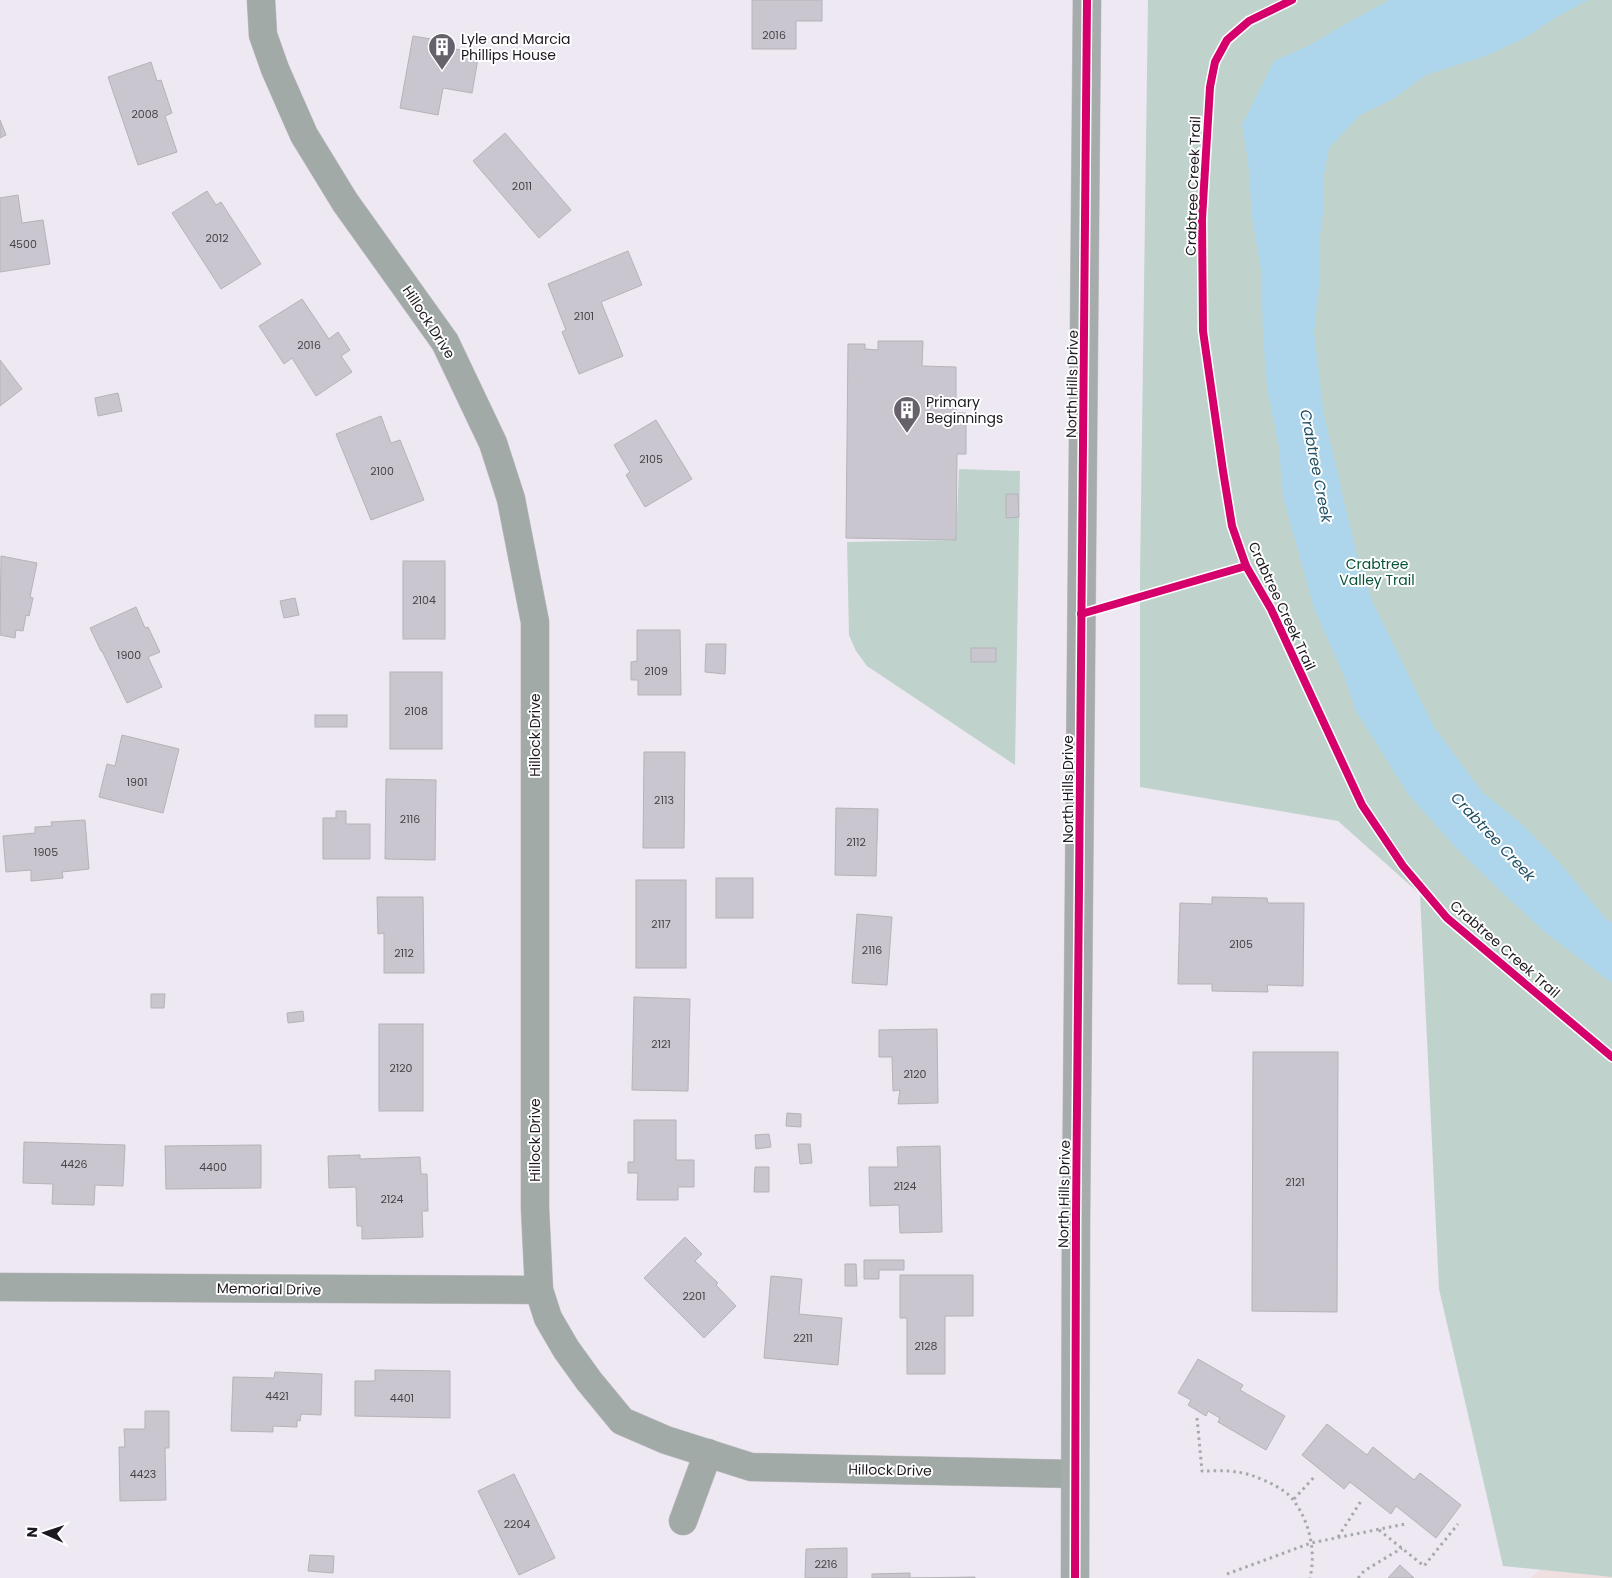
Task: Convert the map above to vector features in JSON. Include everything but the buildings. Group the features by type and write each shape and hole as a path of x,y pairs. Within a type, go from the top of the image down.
{"main road":[{"name":"North Hills Drive","path":"1075,1578 1074,1474 1087,0"}],"street":[{"name":"Hillock Drive","path":"261,0 264,36 275,69 304,136 345,202 445,342 493,443 511,499 534,622 535,1208 539,1290 548,1318 566,1349 622,1421 666,1440 751,1467 1074,1474"},
{"name":"Memorial Drive","path":"0,1287 539,1290"},
{"path":"683,1521 708,1453"}],"path":[{"path":"1197,1418 1202,1471 1237,1472 1274,1485 1294,1499 1305,1520 1311,1543 1313,1565 1310,1578"},
{"path":"1294,1499 1316,1475"},
{"path":"1338,1537 1361,1501"},
{"path":"1227,1574 1311,1543 1405,1524"},
{"path":"1378,1530 1424,1566 1458,1524"},
{"path":"1358,1578 1364,1571 1402,1548"}],"shaded area":[{"path":"1612,1519 1612,1578 1531,1578 1550,1561"}],"green space":[{"name":"Crabtree Valley Trail","path":"1148,0 1612,0 1612,1577 1503,1566 1439,1289 1420,894 1338,821 1140,787 1140,577"},
{"path":"959,469 1020,471 1015,765 867,666 856,651 849,635 847,542 956,540"}],"water":[{"name":"Crabtree Creek","path":"1390,0 1588,0 1555,18 1525,38 1488,55 1426,75 1393,99 1360,115 1329,148 1324,175 1324,206 1319,241 1319,285 1314,333 1324,415 1356,552 1373,603 1434,727 1482,792 1523,825 1558,861 1606,919 1612,923 1612,983 1547,934 1456,848 1408,794 1356,711 1343,673 1315,611 1283,497 1279,447 1267,388 1261,269 1252,217 1248,161 1242,125 1274,61 1310,45"}],"cycle path":[{"path":"1075,1578 1076,1218 1087,0"},
{"name":"Crabtree Creek Trail","path":"1292,0 1249,21 1227,40 1215,62 1210,87 1202,219 1203,331 1232,526 1246,566 1271,609 1362,805 1403,866 1447,918 1612,1057"},
{"name":"Crabtree Creek Trail","path":"1081,614 1246,566"}],"place":[{"name":"Lyle and Marcia Phillips House","path":"442,71"},
{"name":"Primary Beginnings","path":"907,434"}]}
